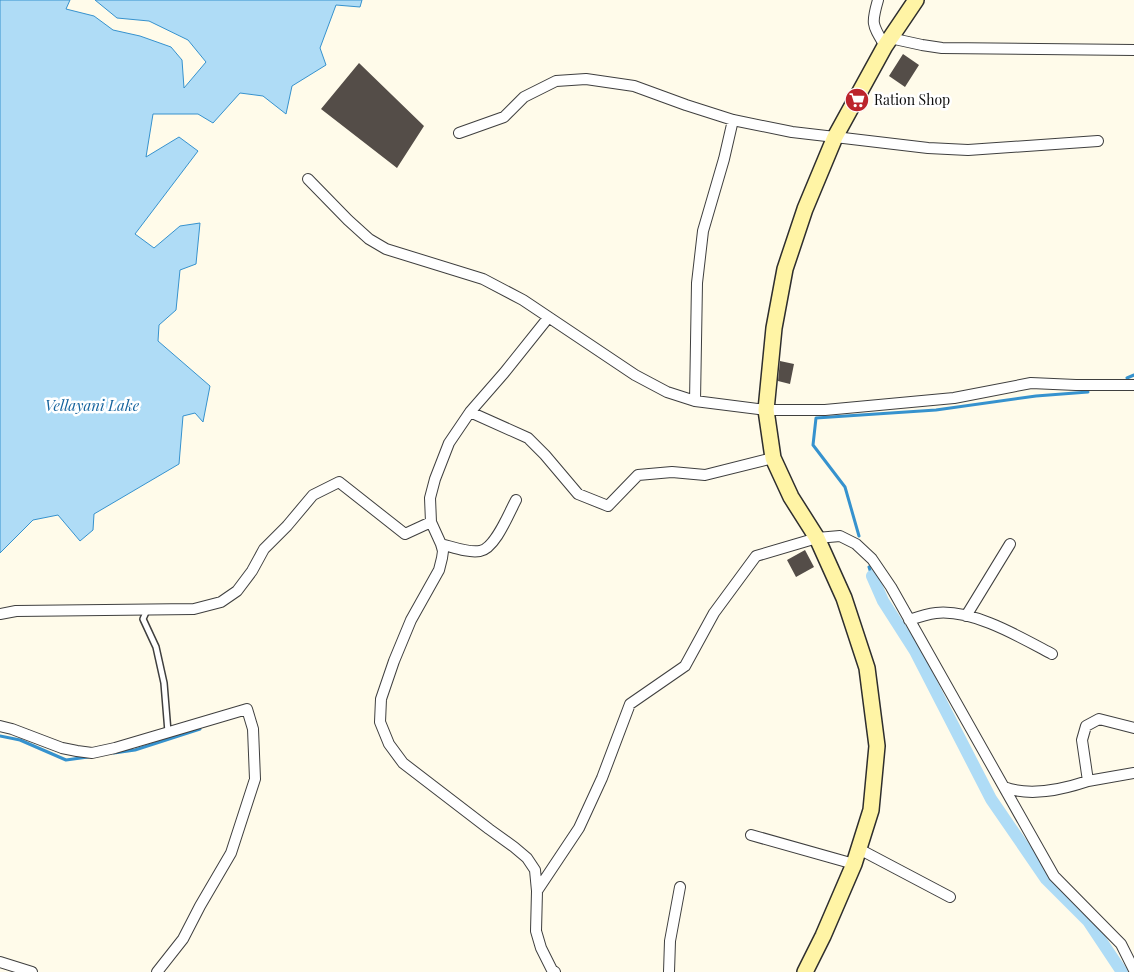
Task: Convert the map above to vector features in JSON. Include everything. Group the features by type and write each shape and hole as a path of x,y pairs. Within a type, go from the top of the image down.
{"street":[{"path":"878,0 873,18 874,27 887,42 942,48 1134,50"},
{"path":"805,972 823,936 859,849 871,810 877,746 866,668 844,598 817,538 791,497 773,458 766,410 774,328 786,269 805,209 835,137 887,42 916,0"},
{"path":"459,133 504,117 524,97 556,82 586,79 634,86 733,120 792,132 928,148 968,150 1098,141"},
{"path":"695,401 697,283 703,232 733,120"},
{"path":"308,179 369,239 386,249 483,278 523,300 635,375 667,392 695,401 766,410 825,410 954,398 1031,383 1076,385 1134,384"},
{"path":"548,318 470,412 449,444 434,479 430,498 431,522 443,551 439,570 411,620 394,661 381,699 380,722 389,744 404,763 527,858 535,870 537,891 536,931 541,948 552,970 555,972"},
{"path":"470,412 528,438 545,454 578,494 608,506 638,475 672,472 705,474 773,458"},
{"path":"0,614 16,610 194,609 221,602 236,591 252,571 264,549 287,526 313,495 339,482 405,534 431,522"},
{"path":"441,544 478,552 484,551 496,539 516,500"},
{"path":"537,891 579,828 602,778 630,704 685,666 714,613 756,556 817,538 840,536 856,544 872,559 891,587 1054,876 1121,944 1134,970"},
{"path":"966,616 1010,544"},
{"path":"909,620 935,613 966,616 1013,633 1052,654"},
{"path":"0,726 62,748 92,753 247,709 253,729 255,779 231,853 183,939 157,972"},
{"path":"1088,781 1082,740 1086,726 1099,720 1134,728"},
{"path":"1004,787 1013,790 1040,792 1134,773"},
{"path":"751,835 854,864"},
{"path":"859,849 950,898"},
{"path":"669,972 670,941 680,887"},
{"path":"0,962 32,972"}],"lane":[{"path":"147,610 143,620 156,647 164,683 168,732"}],"water":[{"name":"Vellayani Lake","path":"0,0 70,0 66,9 94,16 113,30 140,36 171,47 182,60 184,88 206,62 188,40 149,21 117,18 95,0 362,0 360,7 336,5 320,48 326,65 292,86 286,114 263,96 240,93 213,123 198,114 153,114 146,157 179,137 198,151 135,234 154,248 180,226 200,223 196,264 180,270 176,310 159,325 158,341 210,386 203,422 195,413 183,416 179,464 94,514 93,530 80,541 58,515 33,520 0,553"}],"building":[{"path":"903,54 919,65 905,87 889,76"},
{"path":"359,63 424,126 397,168 321,109"},
{"path":"780,361 794,364 790,384 778,381"},
{"path":"805,550 814,567 796,577 787,560"}],"waterway":[{"path":"1127,378 1134,375"},
{"path":"859,536 845,487 813,445 816,418 936,410 1036,396 1088,392"},
{"path":"869,567 872,576"},
{"path":"872,576 883,601 915,651 991,799 1046,879 1088,921 1122,972"},
{"path":"114,753 135,750 200,729"},
{"path":"0,736 20,740 66,760 88,757"}],"place":[{"name":"Ration Shop","path":"857,100"}]}
